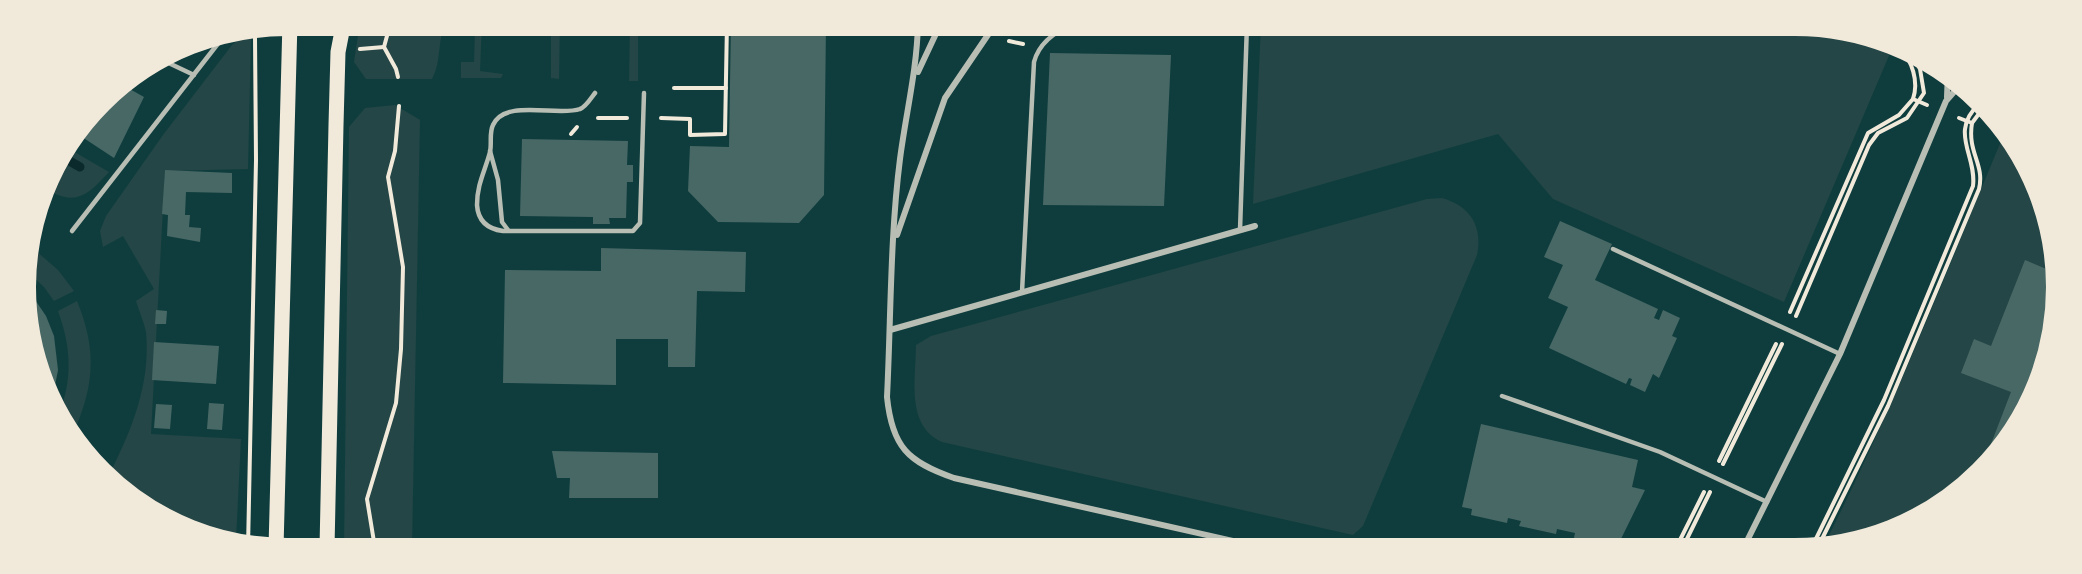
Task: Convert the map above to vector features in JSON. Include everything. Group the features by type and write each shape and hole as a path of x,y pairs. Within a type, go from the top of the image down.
{"main road":[{"path":"276,542 290,32"},
{"path":"327,542 336,116 338,52 342,32"}],"street":[{"path":"917,32 913,87 900,159 887,397 890,420 903,450 929,469 954,478 1238,542"},
{"path":"913,87 922,60 936,32"},
{"path":"894,244 945,98 990,32"},
{"path":"1946,101 1947,82"},
{"path":"1747,542 1840,354 1946,101 1957,89"},
{"path":"890,330 1254,226"}],"lane":[{"path":"1022,292 1034,62 1036,54 1050,36 1058,32"},
{"path":"1240,230 1246,32"},
{"path":"72,231 224,39"},
{"path":"166,62 194,75"},
{"path":"595,93 582,109 571,111 520,110 497,118 492,126 490,151 477,186 477,208 482,222 493,230 633,231 640,223 644,93"},
{"path":"490,151 498,180 502,222 508,230"},
{"path":"1612,249 1840,354"},
{"path":"1502,396 1660,452 1767,502"}],"path":[{"path":"388,32 384,47 398,77"},
{"path":"597,117 690,119 690,135 725,134 727,32"},
{"path":"248,539 255,37"},
{"path":"351,51 384,47"},
{"path":"255,55 263,54"},
{"path":"1683,542 1789,330 1869,145 1878,133 1907,118 1924,93 1920,69 1916,62"},
{"path":"674,88 726,88"},
{"path":"374,542 367,499 396,403 401,349 403,267 388,177 395,151 399,106"},
{"path":"1815,542 1884,400 1972,186 1974,176 1964,143 1965,131 1972,110 1976,106"},
{"path":"1821,541 1888,406 1979,189 1980,169 1970,142 1972,123"},
{"path":"572,134 578,126"}],"shaded area":[{"path":"359,32 442,32 437,65 432,79 366,79 354,62"},
{"path":"475,32 482,32 480,71 503,74 501,78 461,78 461,62 474,62"},
{"path":"551,32 560,32 559,79 551,78"},
{"path":"630,32 638,32 638,81 629,81"},
{"path":"1261,32 1812,32 1845,36 1891,51 1784,302 1553,199 1498,134 1253,204"},
{"path":"241,38 251,38 248,169 165,171 151,434 241,439 236,538 205,529 174,516 131,490 110,472 138,407 145,370 146,332 136,301 154,289 123,236 103,247 100,231 106,216 163,135 232,45"},
{"path":"395,105 420,120 412,542 344,542 349,127 365,108"},
{"path":"2002,138 2024,174 2037,205 2046,237 2050,270 2050,304 2046,337 2031,385 1998,443 1976,468 1951,490 1893,523 1861,534 1826,540 1895,395"},
{"path":"72,150 109,172 87,193 80,196 72,198 50,191 51,189"},
{"path":"1442,198 1460,206 1472,219 1478,235 1477,255 1363,526 1353,535 942,442 930,435 922,425 915,400 916,345 931,336 1427,199"},
{"path":"36,251 58,270 74,291 54,301 32,276"},
{"path":"77,301 88,337 89,387 75,429 62,407 67,388 69,362 66,337 58,311"}],"building":[{"path":"731,32 826,32 824,195 799,223 718,222 688,191 690,146 729,147"},
{"path":"1050,53 1171,55 1164,206 1043,205"},
{"path":"127,88 144,97 114,158 81,136 106,106"},
{"path":"522,139 628,141 627,165 633,165 633,182 627,182 626,218 609,218 610,224 593,224 593,217 520,216"},
{"path":"165,170 232,173 232,193 186,192 185,215 190,215 189,227 201,228 200,242 167,236 168,215 162,214"},
{"path":"1560,221 1612,244 1595,280 1658,309 1654,318 1659,320 1663,310 1680,318 1672,336 1677,338 1659,378 1653,374 1645,392 1630,385 1632,379 1629,378 1626,384 1549,348 1568,307 1548,298 1563,265 1544,257"},
{"path":"601,248 746,252 745,292 697,291 695,367 668,367 668,339 616,339 616,385 503,383 505,270 601,271"},
{"path":"2025,260 2050,270 2050,304 2046,337 2037,369 2016,415 1998,443 1986,456 2011,392 1961,373 1974,339 1991,346"},
{"path":"32,295 46,316 54,336 58,370 54,391 36,337"},
{"path":"156,310 167,311 166,324 155,324"},
{"path":"154,342 219,346 216,384 152,380"},
{"path":"209,403 224,404 222,430 207,429"},
{"path":"156,404 172,405 170,429 154,428"},
{"path":"1481,424 1638,460 1632,487 1645,490 1619,542 1592,542 1574,538 1575,533 1557,529 1556,534 1519,526 1521,521 1508,518 1507,523 1471,515 1472,509 1462,507"},
{"path":"552,451 658,453 658,498 569,498 570,478 557,478"},
{"path":"566,540 626,542 566,542"}],"waterway":[{"path":"66,159 80,167"}]}
